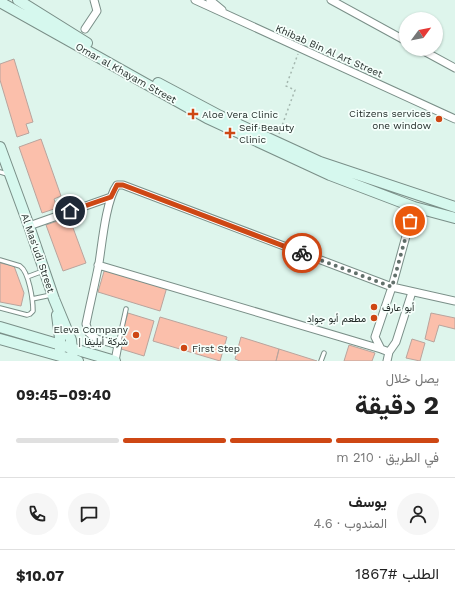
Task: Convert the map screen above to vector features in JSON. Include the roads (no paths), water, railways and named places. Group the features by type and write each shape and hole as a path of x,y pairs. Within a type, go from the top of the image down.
{"street":[{"name":"Omar al Khayam Street","path":"18,0 122,64 220,116 320,162 455,207"},
{"path":"85,29 97,10 94,0"},
{"name":"Khibab Bin Al Art Street","path":"195,0 455,119"},
{"path":"210,0 229,16"},
{"path":"331,0 399,37"},
{"name":"Omar al Khayam Street","path":"0,2 207,118 330,175 414,207 455,218"},
{"path":"433,56 455,68"},
{"name":"Al Mas'udi Street","path":"0,147 53,297 67,329 76,360"},
{"path":"0,327 115,361 118,345 97,339 89,333 86,324 111,197 117,185 123,185 392,287 455,301"},
{"path":"29,226 111,197"},
{"path":"381,349 374,337 392,287 414,207"},
{"path":"98,265 389,352"},
{"path":"386,361 389,352 396,342 412,292"},
{"path":"53,297 59,330 60,356"},
{"path":"0,339 76,360"}],"lane":[{"path":"0,172 10,174"},
{"path":"0,260 23,268 27,277 32,298 33,311 27,315 0,308"},
{"path":"27,277 44,270"},
{"path":"32,298 53,297"},
{"path":"118,345 126,309"},
{"path":"321,361 324,353"}],"place":[{"name":"Aloe Vera Clinic","path":"193,114"},
{"name":"Citizens services one window","path":"439,119"},
{"name":"Seif Beauty Clinic","path":"230,133"},
{"name":"أبو عارف","path":"374,307"},
{"name":"مطعم أبو جواد","path":"374,318"},
{"name":"Eleva Company | شركة أيليفا","path":"136,335"},
{"name":"First Step","path":"184,348"}]}
